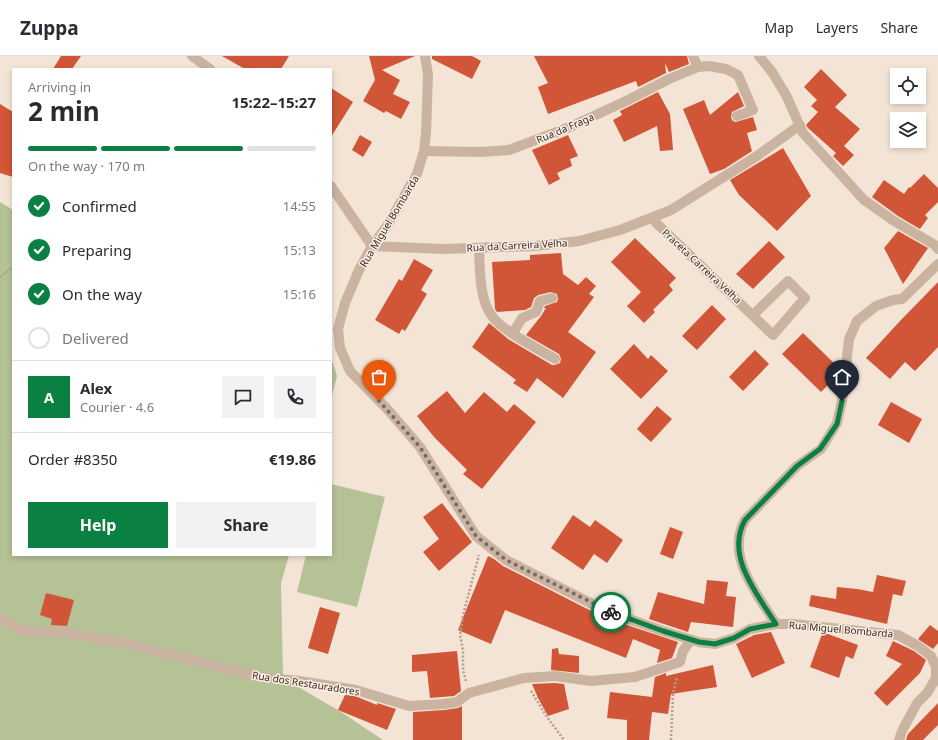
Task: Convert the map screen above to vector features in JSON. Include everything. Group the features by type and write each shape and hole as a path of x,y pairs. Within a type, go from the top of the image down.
{"street":[{"path":"192,56 209,68"},
{"path":"693,56 698,67"},
{"path":"759,56 772,72 786,95 803,132 864,200 894,221 935,245 938,249"},
{"name":"Rua Miguel Bombarda","path":"427,58 428,75 424,151 417,174 387,226 372,246 359,270 345,303 338,329 336,345 350,371 389,411 420,447 476,536 482,542 506,560 606,611 692,640 715,644 734,638 750,629 776,624 793,624 898,635 918,646 931,656 936,667 936,678 927,693 917,703 902,731 899,740"},
{"name":"Rua da Fraga","path":"424,151 481,152 509,150 570,127 628,100 669,78 698,67 709,66 726,69 738,75 753,110 737,116"},
{"name":"Rua da Carreira Velha","path":"372,246 443,249 535,246 579,241 620,230 671,210 683,203 757,156 800,125"},
{"path":"332,187 372,246"},
{"name":"Praceta Carreira Velha","path":"650,218 773,335 805,298 788,281 753,315"},
{"path":"479,248 482,283 487,307 492,316 500,325 555,359"},
{"path":"776,624 744,572 738,542 740,529 745,520 797,466 820,449 837,424 842,401 849,339 856,321 876,306 893,300 902,299 938,264"},
{"path":"513,333 522,318 536,312 540,301 552,298"},
{"name":"Rua dos Restauradores","path":"0,618 22,631 63,632 119,642 259,677 300,681 356,690 409,706 457,702 469,693 524,678 555,676 591,681 620,679 635,677 680,662"},
{"path":"680,662 683,651 692,640"}],"path":[{"path":"0,276 12,268"},
{"path":"469,693 463,670 463,650 460,635 463,615 482,542"},
{"path":"671,740 674,693 680,662"},
{"path":"524,678 547,717 564,740"}],"green space":[{"path":"0,202 12,209 12,556 289,556 281,583 283,678 341,712 383,740 0,740"},
{"path":"332,360 337,376 332,395"},
{"path":"332,484 385,497 357,607 297,592 306,556 332,556"}],"building":[{"path":"61,56 81,56 73,68 54,68"},
{"path":"222,56 289,56 282,68 243,68"},
{"path":"369,56 415,56 382,70 400,80 393,94 410,102 401,119 386,111 384,113 363,101 375,80"},
{"path":"432,56 472,56 481,61 472,79 432,59"},
{"path":"534,56 687,56 689,64 669,72 665,63 666,73 638,87 636,81 548,114 538,87 548,83"},
{"path":"821,69 847,95 835,107 860,129 844,146 854,155 843,166 833,156 836,153 806,125 818,112 811,106 817,100 804,87"},
{"path":"332,89 353,102 332,135"},
{"path":"658,92 670,114 673,150 660,151 657,126 624,142 613,120 622,115 620,111"},
{"path":"738,92 744,106 732,112 731,118 736,122 753,117 757,130 747,133 752,151 724,169 710,174 683,109 704,100 710,115"},
{"path":"0,104 12,111 12,177 0,173"},
{"path":"360,135 372,142 363,157 352,150"},
{"path":"568,135 578,156 570,159 572,166 557,173 560,179 549,185 532,150"},
{"path":"783,148 811,196 777,231 739,195 730,180"},
{"path":"924,174 938,188 938,202 925,215 928,218 920,229 898,216 872,197 884,180 904,194 909,187 910,188"},
{"path":"898,231 928,248 903,284 884,248"},
{"path":"635,238 676,278 669,285 673,290 653,310 655,312 644,323 627,306 641,292 611,262"},
{"path":"769,241 785,257 753,289 736,274"},
{"path":"561,253 563,274 578,285 586,277 596,286 589,294 594,297 568,332 596,352 563,398 537,378 527,392 513,383 516,380 472,347 489,323 508,339 552,365 560,363 561,359 559,354 526,335 541,316 546,308 544,308 545,306 557,302 557,294 551,292 538,295 534,298 531,307 525,310 497,312 495,309 492,262 530,260 530,255"},
{"path":"414,259 433,270 421,290 427,294 405,331 402,329 399,334 375,320 399,279 402,281"},
{"path":"938,282 938,347 915,371 905,362 890,379 866,358"},
{"path":"712,305 726,319 697,350 682,336"},
{"path":"803,333 839,368 839,374 821,392 782,354"},
{"path":"634,344 648,359 651,355 668,371 641,399 610,369"},
{"path":"755,350 769,364 743,391 729,377"},
{"path":"447,391 465,413 484,392 507,412 514,404 536,422 482,489 463,474 467,470 435,438 417,416"},
{"path":"891,402 922,419 909,443 878,425"},
{"path":"657,406 672,419 651,442 637,429"},
{"path":"442,503 472,542 439,571 423,552 439,539 423,517"},
{"path":"573,515 590,527 595,520 623,540 607,563 594,554 583,570 551,548"},
{"path":"670,527 683,532 673,559 660,554"},
{"path":"488,556 503,566 603,617 678,642 672,658 657,663 660,650 633,639 626,658 505,610 491,644 458,630"},
{"path":"877,575 906,581 902,596 893,594 887,624 809,606 811,595 836,599 837,587 873,592"},
{"path":"707,580 728,582 726,596 736,597 733,627 691,622 688,632 649,619 658,592 704,604"},
{"path":"46,593 74,600 67,626 51,625 52,619 40,615"},
{"path":"320,607 340,613 328,654 308,648"},
{"path":"930,625 938,631 938,643 933,649 918,639"},
{"path":"771,632 785,663 752,678 736,644 754,635"},
{"path":"822,634 828,634 858,645 853,659 846,656 839,678 810,667"},
{"path":"893,641 914,651 926,660 920,673 887,706 874,693 902,664 886,656"},
{"path":"558,648 559,654 579,656 579,673 551,670 552,649"},
{"path":"457,651 461,691 454,696 430,698 427,671 412,672 412,655"},
{"path":"713,665 717,687 671,694 668,714 652,712 649,740 627,740 627,720 607,718 610,692 652,697 655,677 666,673 666,676"},
{"path":"532,684 564,684 569,709 548,716"},
{"path":"345,695 355,696 377,705 377,703 396,709 387,730 338,710"},
{"path":"938,703 938,725 923,740 906,740 908,734"},
{"path":"462,706 462,740 413,740 413,712 444,710"}],"way so far":[{"path":"379,401 420,447 476,536 482,542 506,560 606,611 611,612"}],"route":[{"path":"611,612 663,631 699,642 715,644 734,638 750,629 776,624 744,572 738,542 740,529 745,520 766,497 797,466 820,449 837,424 842,401"}]}
